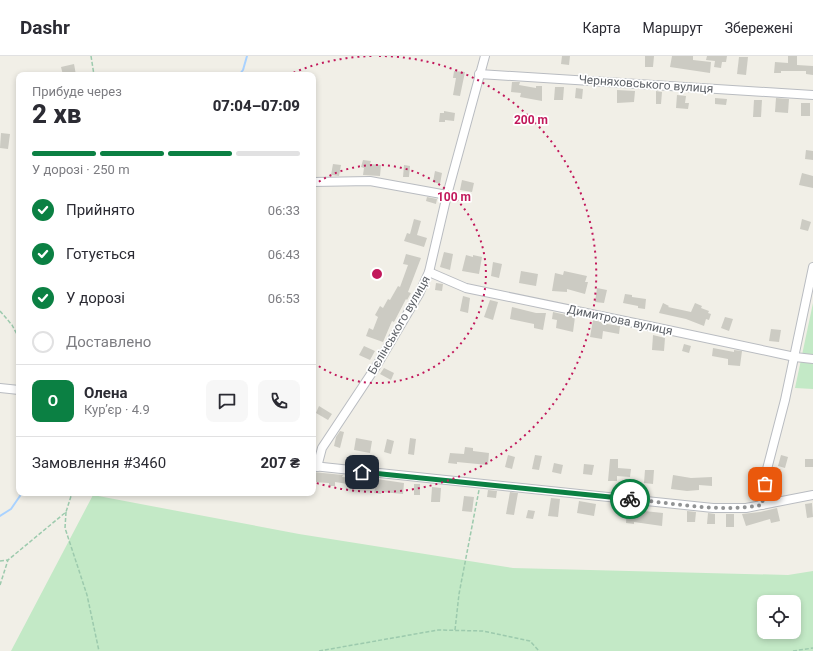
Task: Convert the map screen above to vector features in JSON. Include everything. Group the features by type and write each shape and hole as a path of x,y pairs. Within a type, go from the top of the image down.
{"street":[{"name":"Бєлінського вулиця","path":"316,464 322,448 377,365 419,294 429,272 447,194 485,56"},
{"name":"Черняховського вулиця","path":"479,74 813,95"},
{"path":"316,182 370,181 447,194"},
{"name":"Димитрова вулиця","path":"429,272 466,288 794,357 813,359"},
{"path":"762,505 766,473 785,400 812,272"},
{"path":"0,388 16,390"},
{"path":"316,467 713,508 746,508 813,495"}],"path":[{"path":"91,56 94,72"},
{"path":"0,311 12,325 16,332"},
{"path":"455,630 459,594 480,484"},
{"path":"71,496 66,512 65,528 87,595 99,651"},
{"path":"0,561 8,560 66,512"},
{"path":"0,585 8,560"},
{"path":"319,651 438,630 483,631 530,641 539,651"},
{"path":"793,651 813,648"}],"green space":[{"path":"813,303 813,389 795,388"},
{"path":"92,496 299,534 513,568 788,575 813,571 813,651 11,651"}],"building":[{"path":"562,56 570,56 569,65 561,64"},
{"path":"645,56 654,56 653,67 645,67"},
{"path":"672,56 693,56 693,60 711,62 710,73 670,67"},
{"path":"707,56 727,56 726,62 722,62 721,68 714,67 715,61 706,60"},
{"path":"788,56 797,56 797,65 813,66 813,75 806,74 806,71 781,71 781,73 774,73 775,62 788,63"},
{"path":"739,57 748,57 746,75 737,74"},
{"path":"74,64 75,72 62,72 61,67"},
{"path":"454,71 465,72 460,96 453,95 456,78 453,78"},
{"path":"512,82 520,82 519,85 536,88 536,86 542,86 542,101 520,97 521,93 511,92"},
{"path":"555,87 564,87 563,100 554,100"},
{"path":"576,88 583,89 582,99 575,98"},
{"path":"617,90 635,91 634,102 617,103"},
{"path":"656,91 662,92 661,104 656,104"},
{"path":"677,95 686,96 685,103 689,103 688,109 676,108"},
{"path":"715,98 727,99 726,105 715,104"},
{"path":"776,98 789,99 788,113 775,112"},
{"path":"754,100 762,100 761,117 753,117"},
{"path":"801,103 810,103 810,116 801,116"},
{"path":"444,111 455,113 454,121 445,120 445,122 439,122 440,113 444,113"},
{"path":"1,133 10,134 8,149 0,148"},
{"path":"806,150 813,151 813,160 805,159"},
{"path":"363,160 371,161 370,164 381,165 380,176 363,175 364,168 361,167"},
{"path":"333,164 341,165 339,176 331,175"},
{"path":"404,165 410,166 409,177 403,177"},
{"path":"435,171 442,173 440,184 433,182"},
{"path":"802,173 813,176 813,188 799,185"},
{"path":"462,180 474,183 472,192 460,190"},
{"path":"427,197 437,199 436,204 426,201"},
{"path":"414,219 421,221 417,235 427,238 424,247 404,241 407,233 410,234"},
{"path":"802,219 811,222 808,231 800,229"},
{"path":"444,252 453,254 450,270 440,267"},
{"path":"406,254 421,258 408,292 411,293 407,300 406,299 394,322 392,321 383,342 366,336 369,328 373,330 378,317 375,315 380,306 383,308 388,299 390,300 398,286 400,287 408,265 403,264"},
{"path":"466,255 482,257 479,274 462,271"},
{"path":"493,262 502,264 499,278 491,276"},
{"path":"521,271 538,274 536,286 519,283"},
{"path":"564,271 587,276 585,282 588,282 585,294 567,289 567,292 552,291 555,273 563,275"},
{"path":"436,283 443,284 442,291 435,290"},
{"path":"597,288 607,290 604,303 595,302"},
{"path":"625,294 632,295 632,297 646,299 645,309 623,303"},
{"path":"463,296 470,298 468,313 460,311"},
{"path":"490,300 498,302 493,320 484,317"},
{"path":"663,303 669,306 668,307 691,312 695,303 702,306 701,308 709,311 708,313 711,314 709,320 706,319 704,326 686,319 659,313"},
{"path":"512,307 536,313 546,313 543,330 534,328 534,324 510,319"},
{"path":"553,312 575,317 573,332 556,328 557,320 552,319"},
{"path":"725,317 733,319 729,331 721,328"},
{"path":"593,320 620,326 619,334 603,331 602,339 590,337"},
{"path":"771,329 781,330 779,342 769,341"},
{"path":"653,335 665,338 664,351 652,350"},
{"path":"684,344 691,346 689,353 682,351"},
{"path":"364,346 375,351 370,360 359,355"},
{"path":"713,348 734,352 734,350 742,351 740,366 728,365 728,359 712,356"},
{"path":"384,368 394,373 391,380 380,374"},
{"path":"319,406 332,414 328,420 316,413"},
{"path":"340,431 344,432 340,448 334,446 336,437"},
{"path":"356,438 372,441 370,453 354,450"},
{"path":"410,438 416,439 414,455 408,454"},
{"path":"387,439 394,441 391,454 384,452"},
{"path":"465,447 473,448 473,451 489,453 488,465 457,462 457,464 448,463 450,453 464,454"},
{"path":"508,455 515,457 512,469 505,467"},
{"path":"535,455 542,456 539,470 532,469"},
{"path":"781,455 788,457 785,468 778,466"},
{"path":"610,459 618,459 618,468 631,469 630,477 617,476 617,481 608,481"},
{"path":"805,459 813,459 813,467 805,467"},
{"path":"554,463 563,465 561,474 552,472"},
{"path":"584,464 594,465 592,475 583,474"},
{"path":"645,470 654,470 653,484 644,483"},
{"path":"316,472 343,475 342,477 355,478 355,486 348,486 348,484 335,482 335,486 329,486 329,483 316,482"},
{"path":"673,475 691,478 712,477 712,486 699,485 699,490 687,491 671,489"},
{"path":"377,479 404,483 403,494 382,492 381,494 374,493"},
{"path":"414,484 420,484 420,495 414,495"},
{"path":"432,487 441,488 440,502 431,502"},
{"path":"488,490 497,491 496,498 487,497"},
{"path":"510,492 518,493 514,515 506,514"},
{"path":"464,496 474,497 472,512 462,511"},
{"path":"551,498 560,499 558,517 548,516"},
{"path":"579,501 596,504 594,516 577,513"},
{"path":"812,503 813,517 807,518 805,504"},
{"path":"627,507 635,508 635,510 663,513 662,526 634,522 634,524 626,523"},
{"path":"777,508 780,521 771,523 770,519 746,526 742,514"},
{"path":"528,510 535,511 533,519 526,518"},
{"path":"687,511 696,512 695,522 687,522"},
{"path":"708,513 715,514 715,524 707,524"},
{"path":"726,514 734,514 734,527 726,527"}],"waterway":[{"path":"241,72 247,56"},
{"path":"0,516 11,509 20,496"}],"way so far":[{"path":"630,499 713,508 746,508 762,505 765,484"}],"route":[{"path":"362,472 630,499"}]}
